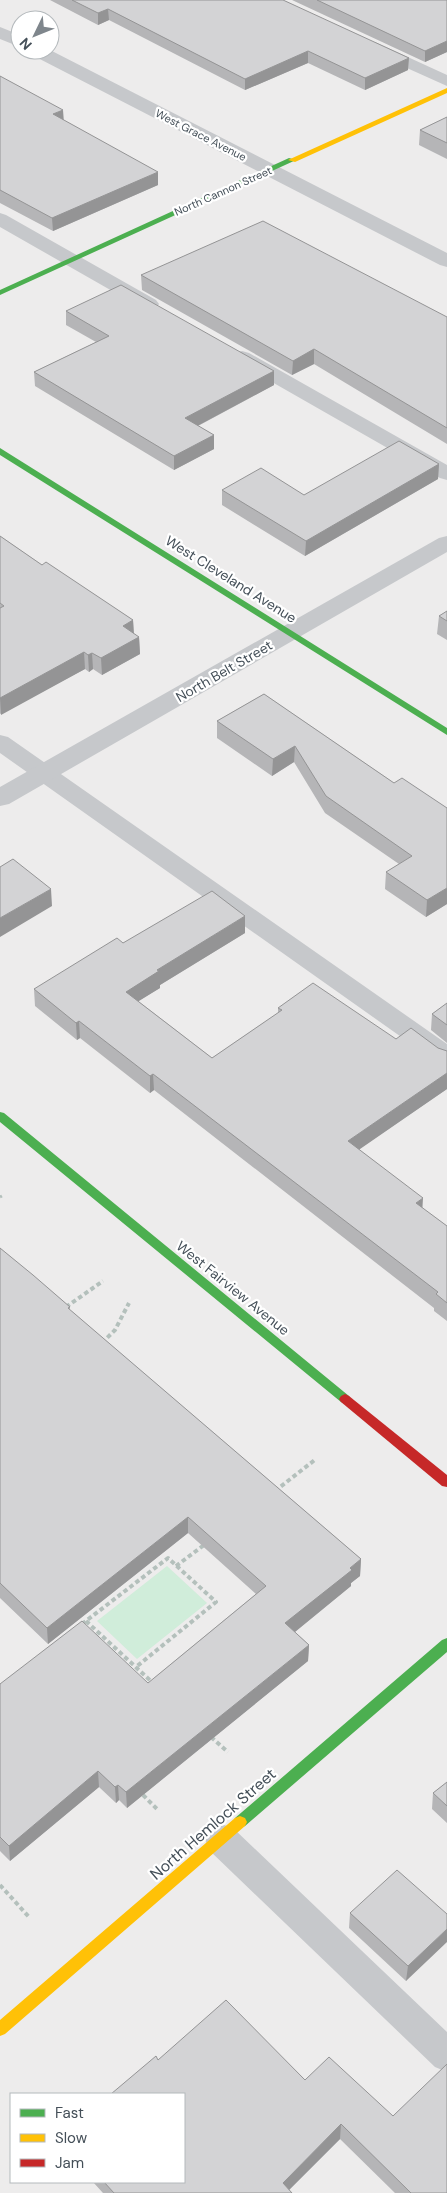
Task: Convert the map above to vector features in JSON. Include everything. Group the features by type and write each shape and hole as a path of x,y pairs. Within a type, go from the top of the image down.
{"street":[{"name":"West Grace Avenue","path":"56,60 447,261"},
{"name":"North Cannon Street","path":"0,293 447,90"},
{"name":"West Cleveland Avenue","path":"0,451 447,732"},
{"name":"North Belt Street","path":"0,798 447,543"},
{"name":"West Fairview Avenue","path":"0,1116 447,1482"},
{"name":"North Hemlock Street","path":"0,2029 447,1644"}],"lane":[{"path":"357,38 447,81"},
{"path":"0,219 166,313"},
{"path":"226,347 447,474"},
{"path":"0,742 447,1057"},
{"path":"220,1840 447,2055"}],"path":[{"path":"65,1307 103,1281"},
{"path":"97,1346 116,1329 129,1303"},
{"path":"270,1494 316,1459"},
{"path":"176,1566 208,1542"},
{"path":"79,1627 168,1558 216,1602 136,1667"},
{"path":"108,1593 115,1600"},
{"path":"86,1621 156,1686"},
{"path":"209,1736 228,1752"},
{"path":"143,1795 158,1810"},
{"path":"0,1885 30,1918"}],"green space":[{"path":"167,1566 207,1603 137,1659 97,1621"}],"building":[{"path":"72,0 283,0 409,58 365,78 308,51 245,79 108,9 98,13"},
{"path":"317,0 447,0 447,41 425,51"},
{"path":"0,76 63,110 53,114 158,172 52,218 0,190"},
{"path":"447,117 447,143 420,130"},
{"path":"263,221 447,317 447,428 314,349 293,361 141,275"},
{"path":"121,285 274,371 185,418 214,435 174,456 34,372 109,336 66,311"},
{"path":"399,441 439,464 306,541 222,490 261,468 304,495"},
{"path":"0,536 42,565 46,562 133,620 123,626 139,637 101,658 92,653 88,655 84,652 0,698 0,608 4,606 0,603"},
{"path":"447,611 447,621 439,616"},
{"path":"264,694 394,783 402,778 447,808 447,888 427,900 386,872 412,856 326,796 295,746 273,759 217,721"},
{"path":"13,859 51,889 0,918 0,867"},
{"path":"212,891 245,916 157,970 159,971 126,992 212,1058 282,1010 278,1008 313,983 396,1039 411,1028 438,1048 447,1051 447,1073 348,1141 423,1198 416,1203 447,1226 447,1303 436,1294 438,1292 153,1074 150,1076 79,1021 76,1023 34,989 117,938 123,943"},
{"path":"447,1003 447,1025 432,1014"},
{"path":"0,1248 361,1559 350,1568 352,1570 285,1623 309,1645 126,1792 118,1785 115,1787 98,1771 9,1846 0,1837 0,1684 82,1621 148,1683 266,1586 188,1517 47,1628 0,1583"},
{"path":"447,1782 447,1806 433,1793"},
{"path":"397,1870 447,1914 447,1929 408,1966 350,1913"},
{"path":"226,2000 305,2080 329,2057 393,2116 447,2064 447,2193 411,2193 341,2124 283,2183 292,2193 114,2193 105,2183 185,2183 185,2093 112,2093 156,2056 158,2060"}],"traffic: fast":[{"path":"0,293 292,160"},
{"path":"0,451 447,732"},
{"path":"0,1116 345,1399"},
{"path":"240,1822 447,1644"}],"traffic: slow":[{"path":"292,160 447,90"},
{"path":"0,2029 240,1822"}],"traffic: jam":[{"path":"345,1399 447,1482"}]}
